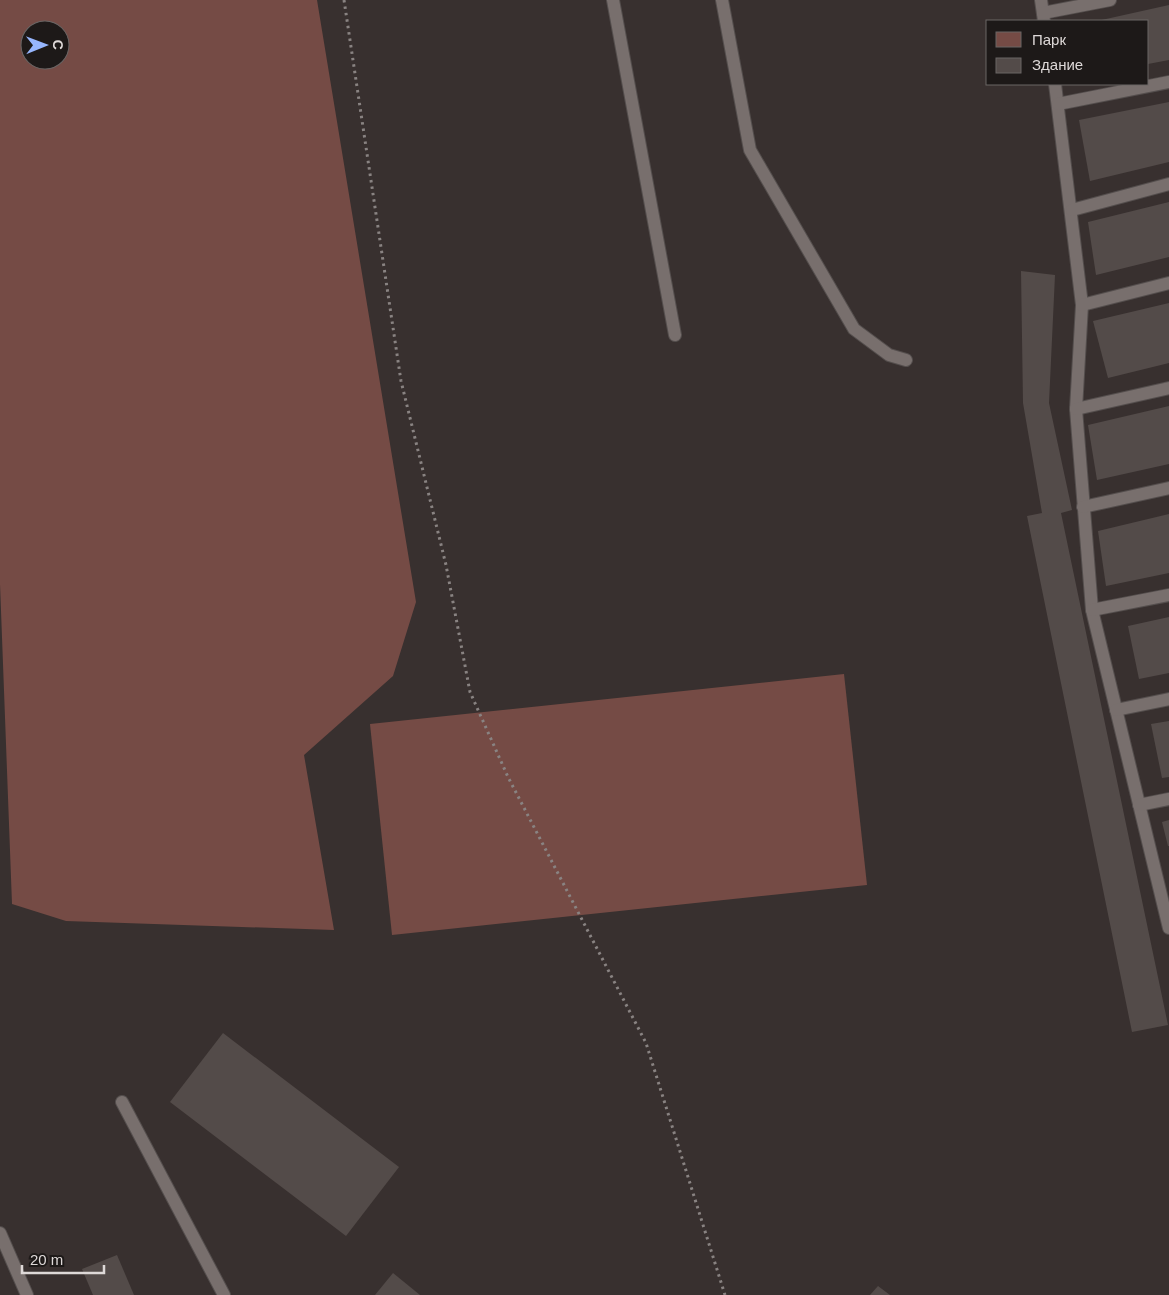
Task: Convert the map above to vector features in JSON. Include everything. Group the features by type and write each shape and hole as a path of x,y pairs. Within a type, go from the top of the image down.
{"lane":[{"path":"614,0 675,335"},
{"path":"722,0 750,150 854,329 889,356 906,360"},
{"path":"1042,11 1110,0"},
{"path":"1058,104 1169,82"},
{"path":"1055,85 1072,210 1082,305 1076,409 1092,610 1139,805 1167,907 1169,928"},
{"path":"1072,210 1169,184"},
{"path":"1082,305 1169,283"},
{"path":"1076,409 1169,388"},
{"path":"1083,507 1169,488"},
{"path":"1092,610 1169,595"},
{"path":"1116,710 1169,699"},
{"path":"1139,805 1169,799"},
{"path":"122,1102 224,1295"},
{"path":"0,1232 27,1295"}],"path":[{"path":"344,0 401,381 446,565 470,692 508,777 646,1043 725,1295"}],"green space":[{"path":"0,0 317,0 416,602 393,676 304,755 334,930 66,921 12,904 0,584"},
{"path":"844,674 867,885 392,935 370,724"}],"building":[{"path":"1169,5 1169,60 1149,64 1149,20 1102,20"},
{"path":"1169,102 1169,162 1090,181 1079,120"},
{"path":"1169,202 1169,257 1096,275 1088,222"},
{"path":"1021,271 1055,275 1049,403 1072,510 1061,513 1168,1025 1132,1032 1027,516 1042,513 1023,403"},
{"path":"1169,303 1169,363 1108,378 1093,321"},
{"path":"1169,406 1169,464 1097,480 1088,425"},
{"path":"1169,514 1169,573 1106,586 1098,531"},
{"path":"1169,617 1169,673 1139,679 1128,626"},
{"path":"1169,721 1169,777 1162,778 1151,724"},
{"path":"1169,820 1169,846 1168,846 1162,822"},
{"path":"223,1033 399,1167 346,1236 170,1102"},
{"path":"117,1255 134,1295 93,1295 82,1269"},
{"path":"393,1273 420,1295 375,1295"},
{"path":"878,1286 890,1295 870,1295"}]}
